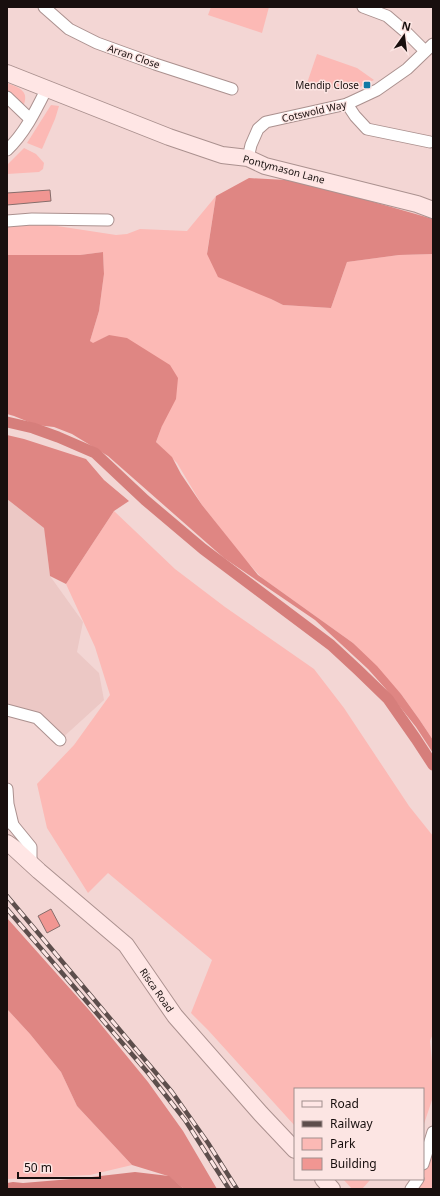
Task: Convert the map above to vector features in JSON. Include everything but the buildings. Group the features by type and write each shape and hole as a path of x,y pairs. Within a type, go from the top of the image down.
{"street":[{"name":"Arran Close","path":"44,7 70,29 97,43 232,89"},
{"path":"363,7 387,16 408,34 429,48"},
{"name":"Cotswold Way","path":"248,158 258,129 266,122 347,104 377,90 407,69 429,48"},
{"name":"Pontymason Lane","path":"7,72 169,136 222,155 248,158 265,166 417,204 433,210"},
{"path":"7,150 27,125 47,88"},
{"path":"7,97 30,119"},
{"path":"347,104 355,116 367,129 430,142"},
{"path":"7,221 32,219 108,220"},
{"path":"7,710 37,718 60,740"},
{"path":"7,789 10,823 31,847 31,862"},
{"name":"Risca Road","path":"7,843 126,945 175,1016 261,1114 294,1149"},
{"path":"424,1161 433,1132"},
{"path":"324,1180 332,1189"},
{"path":"411,1189 417,1180"}],"shaded area":[{"path":"249,178 286,180 318,186 433,219 433,254 399,255 347,262 331,308 283,305 218,277 207,254 216,196"},
{"path":"103,252 104,274 99,311 90,341 93,343 109,335 127,338 170,365 178,378 176,399 162,426 156,442 172,457 181,474 202,505 258,575 353,643 377,666 401,694 433,740 433,753 416,727 385,688 368,669 315,620 224,558 108,456 72,434 54,427 36,425 7,414 7,255 80,255"},
{"path":"7,435 86,459 104,480 129,501 114,511 66,584 50,576 44,528 7,499"},
{"path":"7,499 44,528 50,576 83,622 77,652 99,673 104,700 60,740 37,718 7,710"},
{"path":"7,918 89,1010 148,1082 183,1131 217,1189 184,1189 168,1176 132,1165 77,1106 61,1072 7,1009"},
{"path":"135,1172 169,1176 184,1189 7,1189 7,1183 13,1182 23,1183"}],"green space":[{"path":"211,7 269,7 262,33 208,15"},
{"path":"317,54 357,68 374,80 354,90 350,87 305,89"},
{"path":"7,83 20,89 24,94 25,102 23,107 7,97"},
{"path":"51,105 59,106 42,149 27,143"},
{"path":"24,148 36,154 44,163 43,169 39,172 7,174 7,165"},
{"path":"216,196 207,253 271,299 283,305 331,308 347,262 399,255 433,254 433,740 401,694 353,643 262,578 242,556 202,505 177,463 156,442 162,426 109,335 93,344 90,341 99,311 104,274 103,252 80,255 7,255 7,225 31,222 116,235 127,234 140,229 187,231"},
{"path":"114,511 175,569 225,607 314,669 344,708 409,806 433,836 433,1034 430,1041 433,1072 433,1097 424,1124 424,1088 294,1088 294,1125 191,1013 212,960 108,873 88,893 47,828 37,784 74,745 110,695 95,647 66,584"},
{"path":"7,1009 61,1072 77,1106 132,1165 90,1175 7,1179"},
{"path":"433,1131 433,1189 414,1189 422,1180 424,1180 424,1160"},
{"path":"344,1180 370,1180 362,1189 352,1189"}],"waterway":[{"path":"7,422 33,428 95,453 145,500 203,549 331,645 388,699 433,765"}],"railway":[{"path":"7,896 172,1092 208,1143 237,1189"},
{"path":"7,909 149,1074 185,1120 229,1189"}],"place":[{"name":"Mendip Close","path":"367,85"}]}
